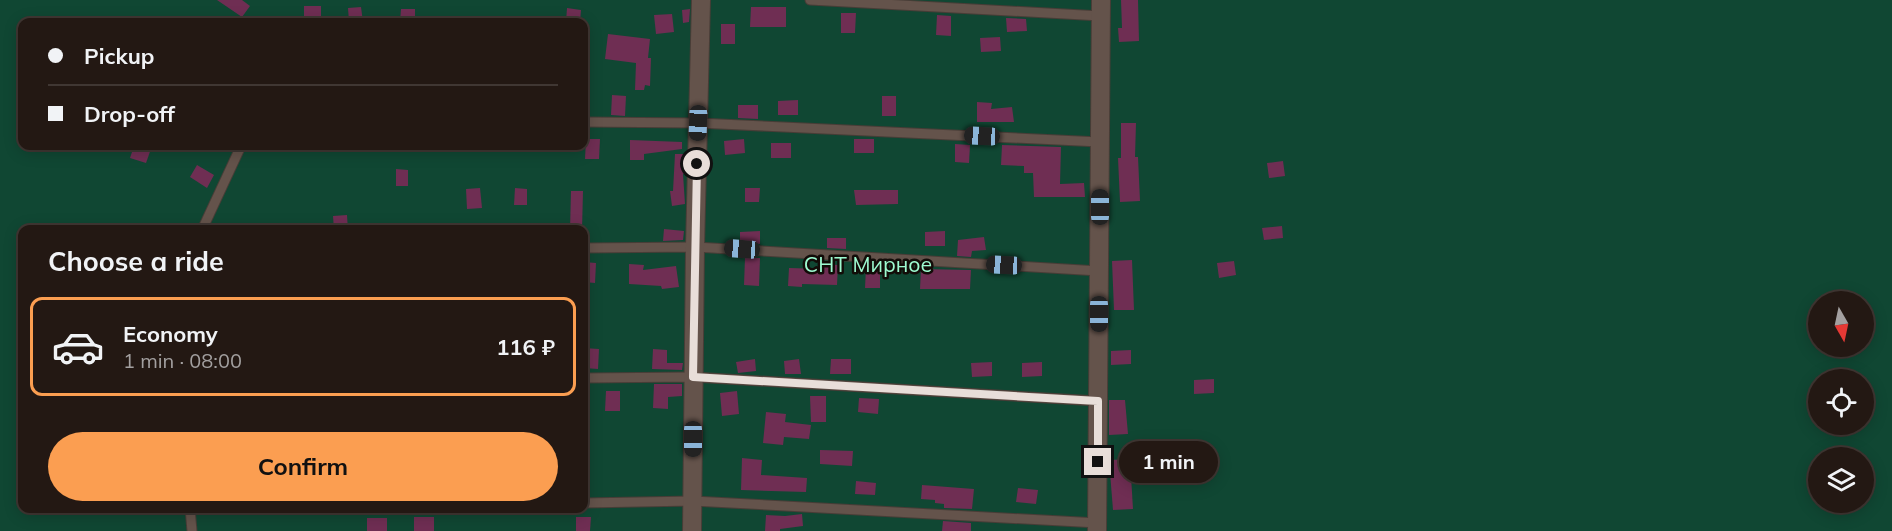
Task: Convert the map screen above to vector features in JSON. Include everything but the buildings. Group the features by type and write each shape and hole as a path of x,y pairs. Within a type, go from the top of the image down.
{"street":[{"path":"692,531 694,247 701,0"},
{"path":"1097,527 1101,8"}],"lane":[{"path":"810,0 1101,8"},
{"path":"588,122 698,123 1100,142"},
{"path":"204,225 239,150"},
{"path":"588,248 694,247 1099,271"},
{"path":"588,378 693,377 1098,401"},
{"path":"588,503 693,501 1097,527"},
{"path":"190,513 192,531"}],"green space":[{"name":"СНТ Мирное","path":"0,0 1892,0 1892,531 0,531"}],"route":[{"path":"697,164 693,377 1098,401 1098,462"}]}
